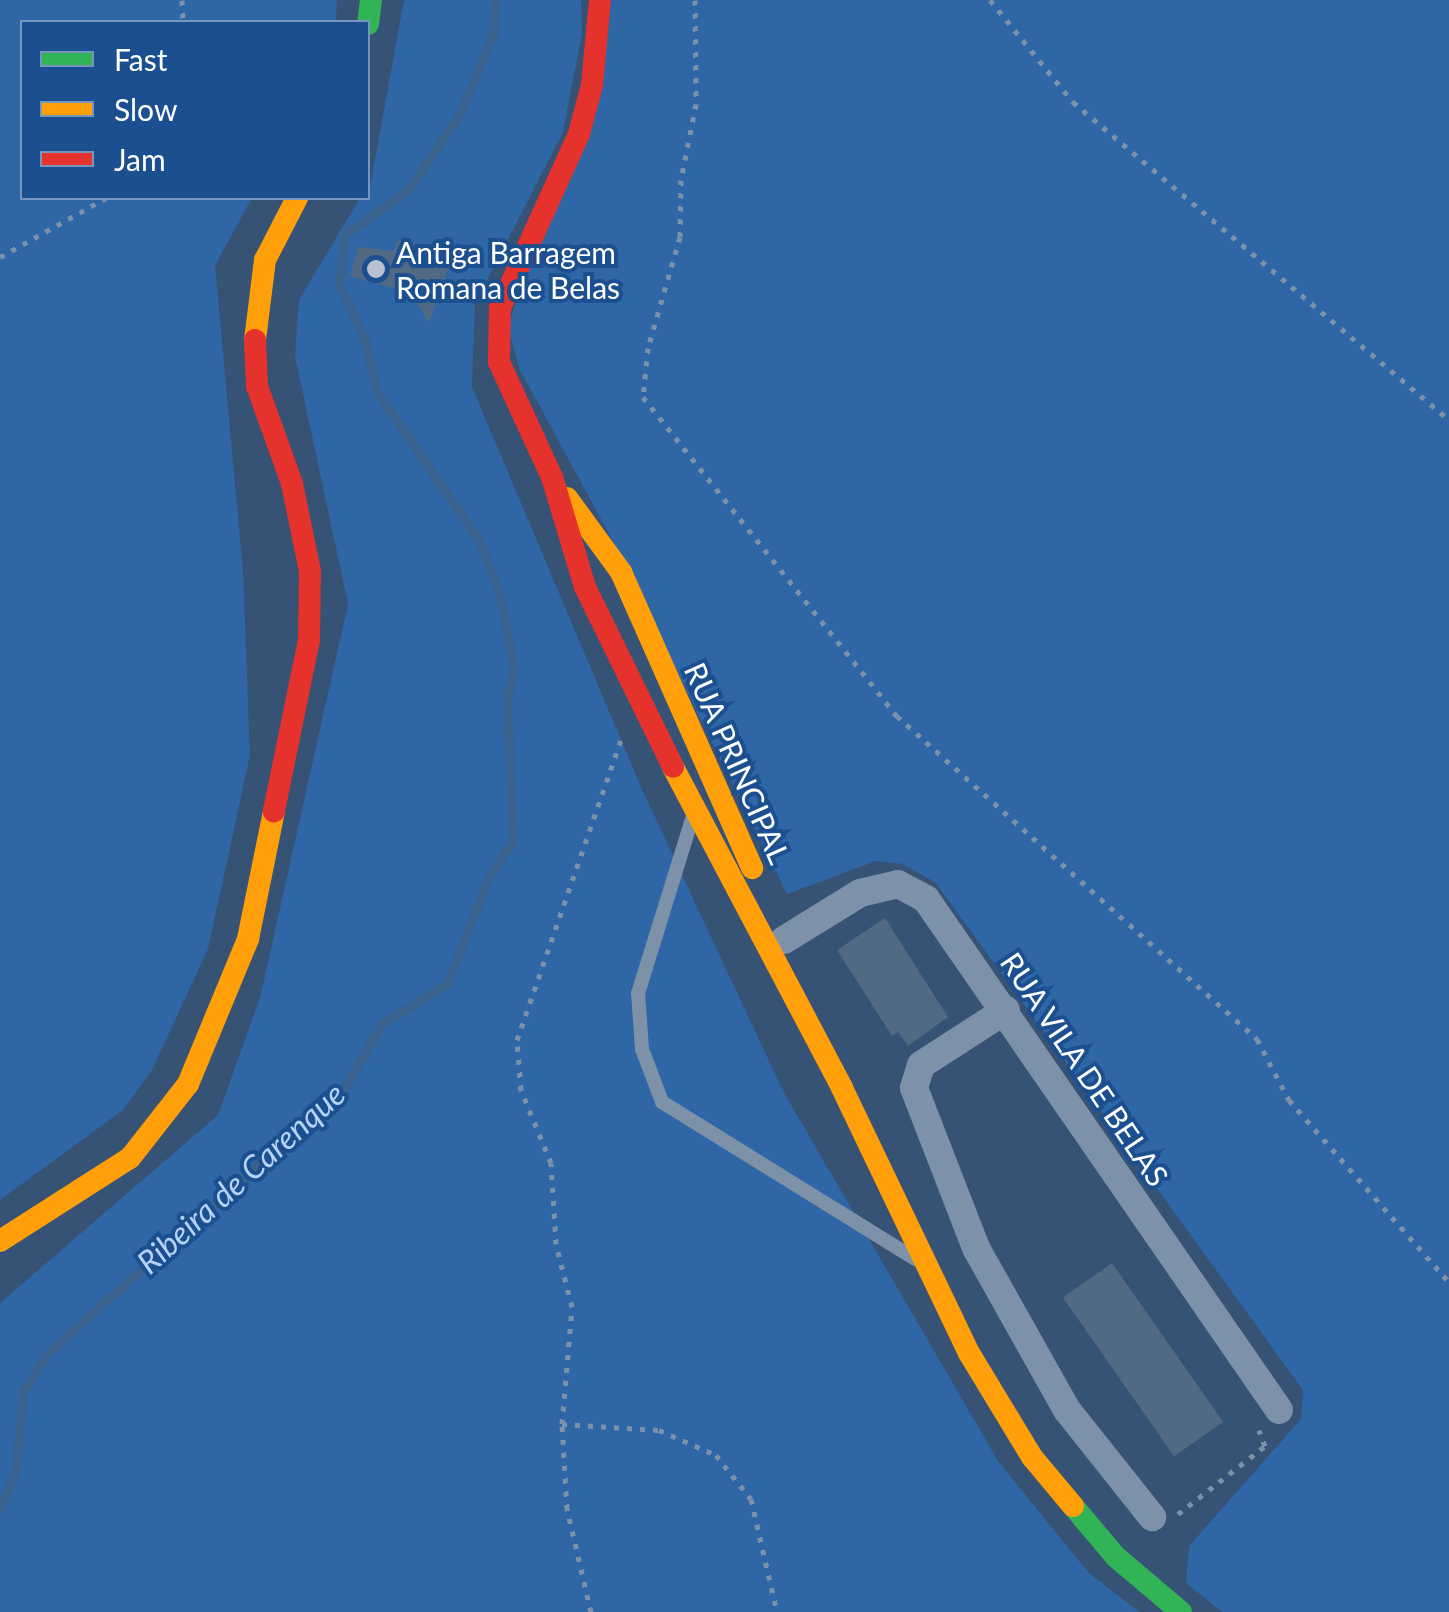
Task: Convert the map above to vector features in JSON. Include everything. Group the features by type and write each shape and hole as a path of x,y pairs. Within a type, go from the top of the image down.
{"street":[{"name":"RUA PRINCIPAL","path":"600,0 592,85 578,134 496,330 499,362 552,478 585,587 636,697 842,1088 968,1354 1032,1457 1116,1557 1181,1612"},
{"path":"0,1241 130,1158 188,1084 248,939 309,640 310,570 292,484 257,386 254,326 266,260 296,200"},
{"name":"RUA PRINCIPAL","path":"552,478 621,572 784,940 842,1088"},
{"name":"RUA VILA DE BELAS","path":"784,940 860,893 898,884 926,899 1278,1410"},
{"path":"1006,1010 921,1065 914,1088 976,1248 1067,1410 1152,1517"}],"lane":[{"path":"695,809 638,994 638,1035 662,1102 928,1267"}],"path":[{"path":"695,0 696,104 681,180 680,237 648,348 642,397 897,716 1257,1039 1289,1100 1449,1282"},
{"path":"990,0 1073,102 1449,420"},
{"path":"0,258 102,200"},
{"path":"591,1612 567,1509 562,1424 572,1307 556,1244 551,1164 521,1090 517,1040 636,697"},
{"path":"1152,1517 1187,1512 1265,1446 1257,1432 1278,1410"},
{"path":"562,1424 659,1430 716,1455 751,1498 778,1612"}],"shaded area":[{"path":"0,0 337,0 336,20 20,20 20,200 251,200 215,265 243,571 250,755 208,949 152,1070 123,1110 0,1200"},
{"path":"404,0 581,0 582,33 563,132 475,304 472,387 641,787 783,1091 998,1461 1088,1572 1139,1612 0,1612 0,1303 218,1115 260,998 348,604 295,356 299,300 359,200 370,200"},
{"path":"611,0 1449,0 1449,1612 1222,1612 1186,1583 1189,1546 1301,1419 1303,1390 936,883 903,864 876,861 787,894 608,532 520,370 508,327"}],"building":[{"path":"397,240 453,253 429,323 411,293 350,276 358,247 394,251"},
{"path":"885,918 948,1017 908,1046 898,1032 892,1036 837,950"},
{"path":"1112,1263 1223,1422 1174,1456 1063,1297"}],"waterway":[{"name":"Ribeira de Carenque","path":"0,1509 16,1470 23,1392 46,1355 347,1084 382,1023 447,984 489,876 513,841 507,698 514,670 500,595 479,540 377,392 364,337 339,284 345,234 408,190 459,115 493,35 495,0"}],"traffic: fast":[{"path":"368,20 371,0"},
{"path":"1073,1506 1116,1557 1181,1612"}],"traffic: slow":[{"path":"255,340 265,260 296,200"},
{"path":"567,498 621,572 752,868"},
{"path":"673,767 842,1088 969,1353 1032,1457 1073,1506"},
{"path":"0,1241 130,1158 188,1084 248,939 274,811"}],"traffic: jam":[{"path":"600,0 592,85 579,134 500,308 499,362 552,477 585,587 673,767"},
{"path":"255,340 257,386 292,484 310,571 309,640 274,811"}],"place":[{"name":"Antiga Barragem Romana de Belas","path":"376,269"}]}
